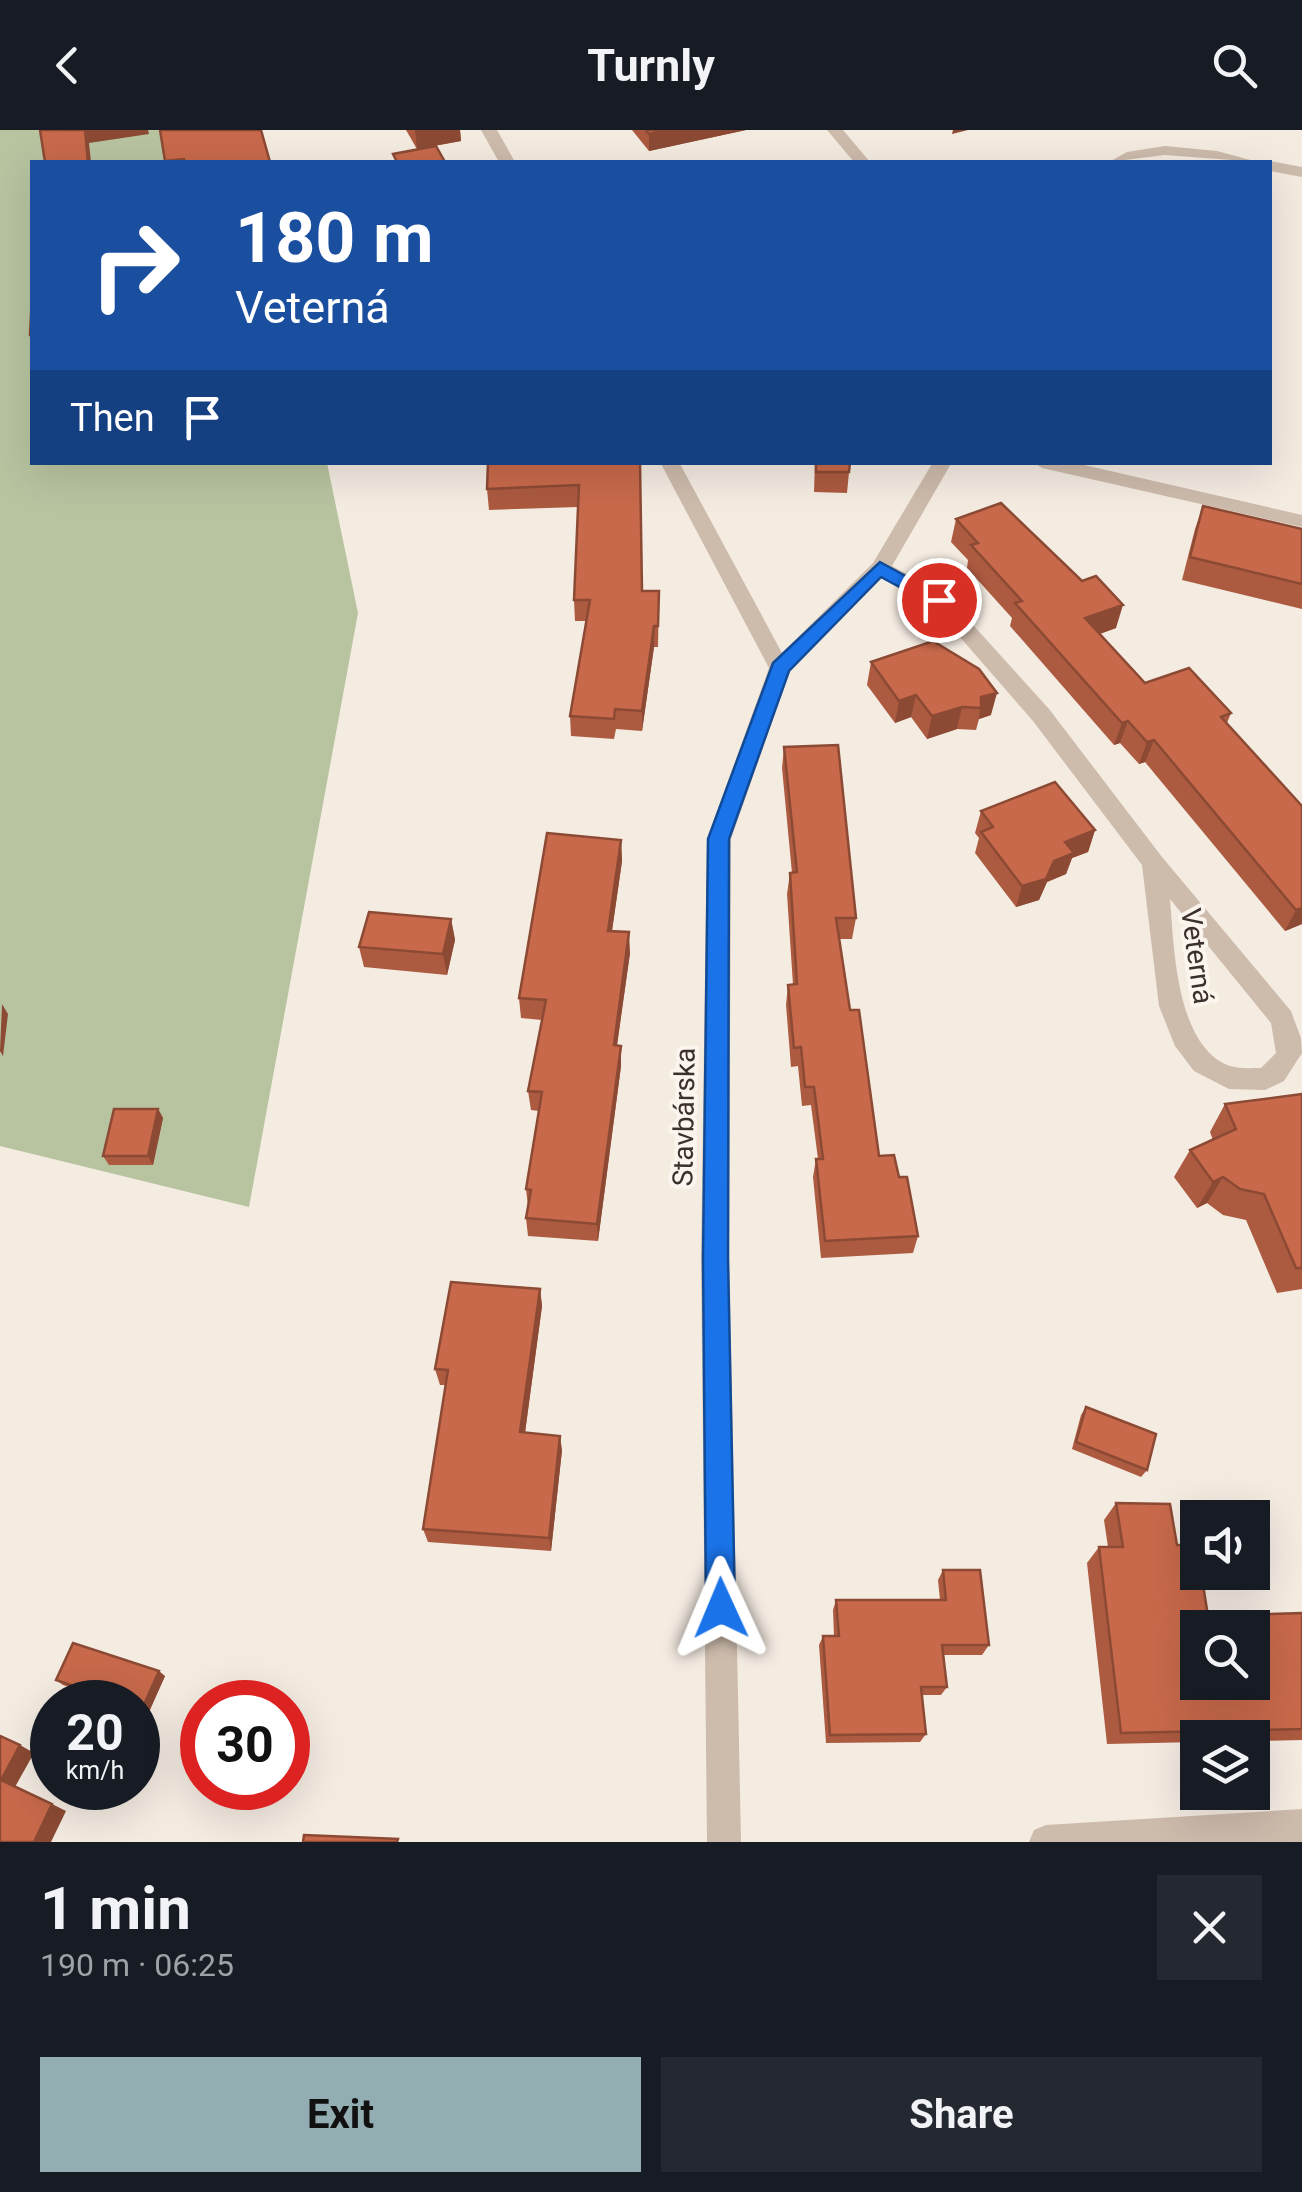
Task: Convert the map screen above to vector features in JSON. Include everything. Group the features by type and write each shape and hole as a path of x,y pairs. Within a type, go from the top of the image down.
{"street":[{"path":"489,130 506,160"},
{"path":"835,130 860,160"},
{"path":"1121,160 1138,152 1168,150 1236,160"},
{"path":"1272,166 1302,172"},
{"path":"671,465 780,668"},
{"name":"Stavbárska","path":"724,1842 715,1258 719,839 780,668 880,568 941,465"},
{"path":"1055,465 1302,521"},
{"name":"Veterná","path":"880,568 939,600 1041,716 1154,864 1282,1018 1292,1044 1290,1058 1265,1080 1249,1082 1207,1070 1181,1040 1173,1012 1154,864"},
{"path":"1046,1842 1302,1826"}],"green space":[{"path":"0,130 258,130 265,160 30,160 30,465 327,465 358,613 249,1207 0,1146"}],"building":[{"path":"40,130 85,130 88,160 45,160"},
{"path":"160,130 261,130 269,160 184,159 165,160"},
{"path":"436,146 444,160 396,160 393,154"},
{"path":"488,465 640,465 642,591 659,591 658,626 654,626 642,711 615,709 614,719 570,716 590,600 574,600 579,485 487,489"},
{"path":"816,465 850,465 849,472 816,472"},
{"path":"1001,503 1082,581 1096,576 1123,605 1085,618 1145,683 1189,668 1231,713 1221,717 1302,806 1302,908 1296,910 1154,740 1147,742 1128,721 1122,723 1015,603 1022,601 971,545 978,543 956,519"},
{"path":"1203,506 1302,529 1302,584 1190,557"},
{"path":"933,641 979,669 997,693 981,697 981,708 962,707 932,716 916,695 899,701 871,662"},
{"path":"838,745 856,918 836,918 850,1010 859,1010 879,1156 894,1155 899,1177 907,1177 918,1236 825,1241 816,1159 823,1159 814,1087 805,1087 801,1047 794,1048 788,985 797,984 790,873 797,872 784,747"},
{"path":"1055,782 1095,830 1065,842 1074,853 1054,861 1046,879 1022,886 981,832 993,827 981,811"},
{"path":"547,833 621,840 608,931 629,932 614,1045 621,1046 597,1224 526,1218 531,1190 526,1189 542,1092 528,1091 546,1000 519,998"},
{"path":"369,912 451,919 443,954 359,947"},
{"path":"1302,1094 1302,1268 1296,1268 1264,1194 1240,1189 1223,1177 1213,1182 1190,1150 1236,1129 1225,1104"},
{"path":"114,1109 158,1109 148,1156 103,1156"},
{"path":"451,1282 540,1289 520,1432 560,1436 549,1538 423,1529 448,1370 435,1369"},
{"path":"1086,1407 1156,1434 1147,1470 1076,1442"},
{"path":"1116,1503 1170,1504 1180,1545 1180,1590 1204,1590 1207,1610 1180,1610 1180,1700 1270,1700 1270,1614 1302,1613 1302,1729 1270,1730 1270,1720 1180,1720 1180,1732 1121,1733 1099,1547 1123,1547"},
{"path":"943,1570 980,1570 989,1645 942,1645 947,1687 921,1687 926,1734 830,1735 823,1636 839,1636 836,1600 946,1600"},
{"path":"73,1643 159,1671 155,1680 56,1680"},
{"path":"0,1736 20,1745 1,1780 30,1794 30,1810 49,1810 34,1842 0,1842"},
{"path":"304,1835 398,1839 303,1842"}],"route":[{"path":"721,1608 715,1258 719,839 780,668 880,568 939,600"}]}
